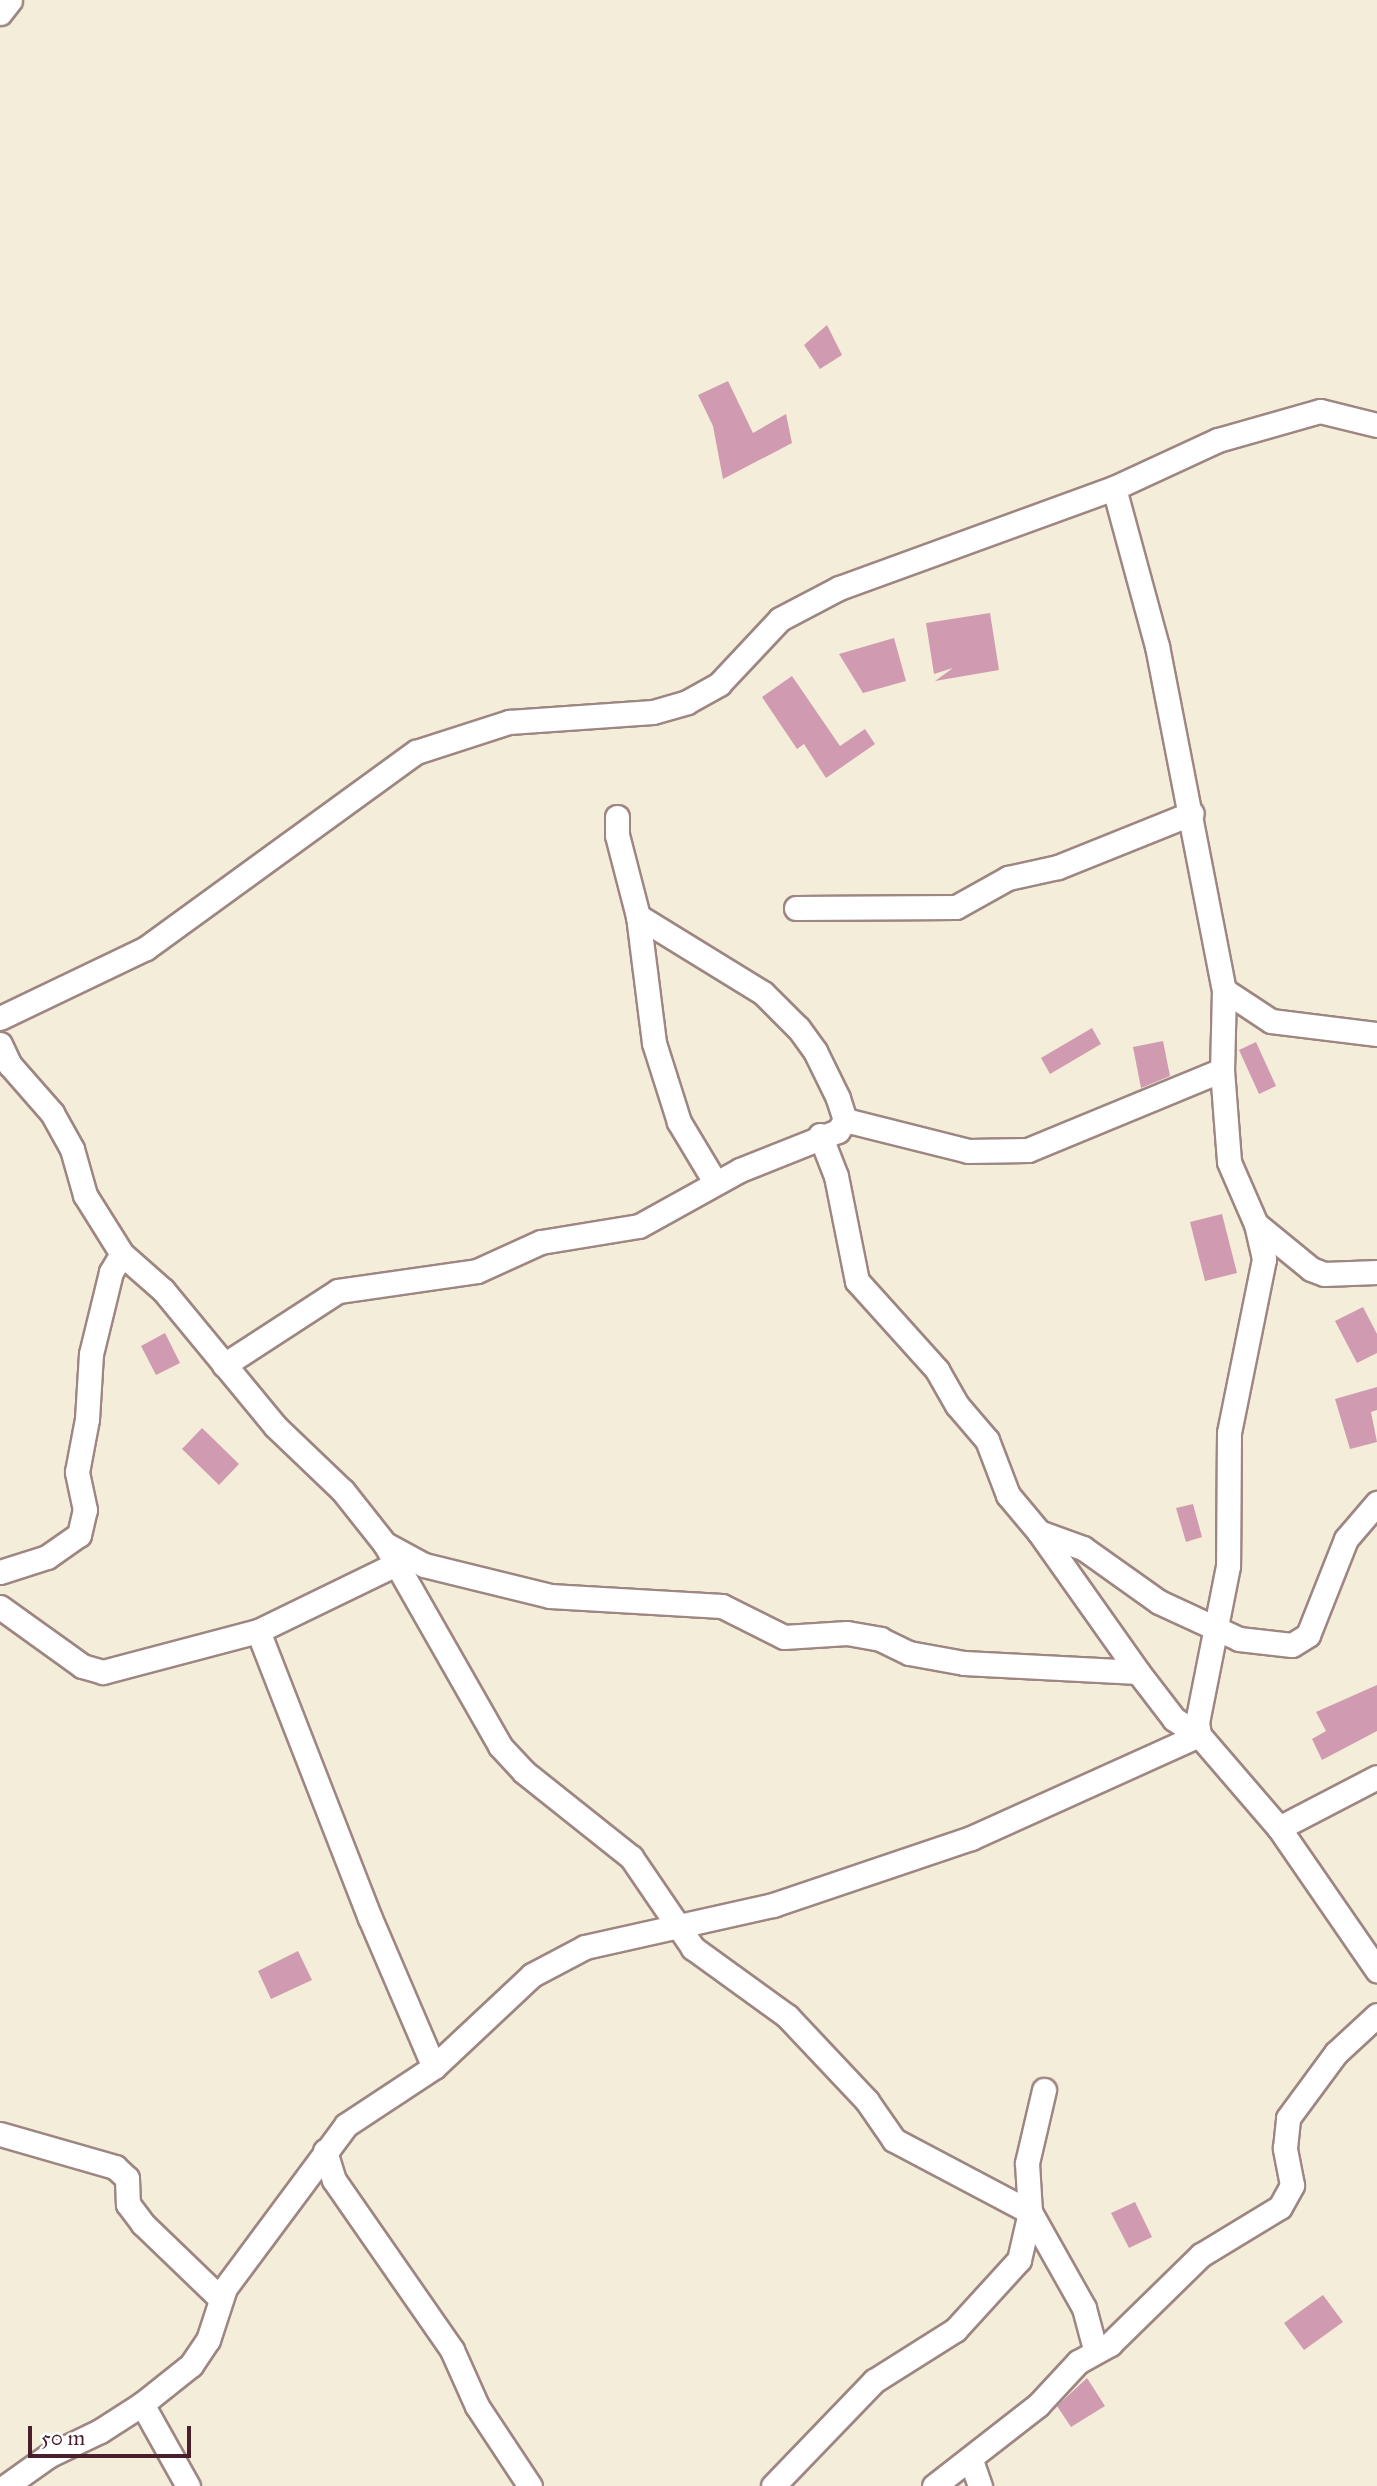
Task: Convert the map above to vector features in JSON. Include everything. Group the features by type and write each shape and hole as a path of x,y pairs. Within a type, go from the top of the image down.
{"street":[{"path":"0,13 10,0"},
{"path":"0,1018 146,948 416,752 509,722 653,712 687,702 719,684 780,619 839,588 1114,488 1219,440 1320,411 1377,425"},
{"path":"1114,488 1157,646 1192,813 1224,990 1222,1070 1229,1162 1256,1224 1264,1273 1229,1433 1230,1549 1197,1722 1199,1735"},
{"path":"796,908 956,907 1008,878 1058,867 1192,813"},
{"path":"617,817 617,835 638,916 654,1043 679,1122 715,1182"},
{"path":"638,916 763,993 815,1051 845,1120"},
{"path":"1224,990 1271,1021 1377,1034"},
{"path":"0,1044 10,1065 52,1113 72,1149 85,1195 122,1254 163,1290 298,1452 343,1492 391,1554 499,1746 524,1772 631,1857 680,1925 693,1948 787,2016 867,2101 894,2140 1031,2212 1084,2308 1095,2349"},
{"path":"845,1120 968,1151 1028,1150 1222,1070"},
{"path":"224,1365 338,1291 477,1271 541,1242 639,1226 715,1182 820,1135 838,1132 845,1120"},
{"path":"820,1135 836,1176 857,1281 937,1370 957,1405 987,1440 1008,1494 1039,1532 1138,1672 1174,1719 1199,1735 1279,1828 1377,1970"},
{"path":"1256,1224 1317,1271 1377,1272"},
{"path":"0,1572 47,1557 79,1535 85,1510 77,1472 87,1419 91,1354 111,1272 122,1254"},
{"path":"1039,1532 1083,1548 1159,1602 1247,1641 1279,1646 1301,1641 1308,1635 1346,1539 1377,1503"},
{"path":"0,1607 82,1666 103,1672 258,1632 391,1554 524,1591 567,1598 722,1606 784,1637 847,1633 880,1639 909,1653 964,1663 1138,1672"},
{"path":"258,1632 370,1919 434,2067"},
{"path":"6,2486 48,2456 100,2431 142,2404 200,2353 220,2298 346,2125 434,2067 532,1975 585,1947 773,1905 971,1838 1199,1735"},
{"path":"1279,1828 1377,1777"},
{"path":"934,2486 971,2460 1038,2405 1095,2349 1110,2344 1201,2255 1280,2207 1292,2185 1285,2148 1288,2118 1324,2066 1377,2015"},
{"path":"773,2486 874,2381 955,2330 996,2291 1025,2248 1031,2212 1027,2163 1044,2090"},
{"path":"0,2133 115,2167 127,2178 128,2204 143,2224 220,2298"},
{"path":"325,2151 334,2180 452,2350 477,2406 530,2486"},
{"path":"142,2404 188,2486"},
{"path":"971,2460 980,2486"}],"building":[{"path":"827,325 842,355 820,369 804,345"},
{"path":"728,381 753,433 786,414 792,443 723,479 713,426 698,395"},
{"path":"990,613 999,670 935,681 953,668 934,674 926,623"},
{"path":"894,638 906,681 863,693 839,654"},
{"path":"792,676 840,746 865,729 875,744 826,778 804,744 797,749 762,697"},
{"path":"1092,1028 1101,1044 1050,1074 1041,1058"},
{"path":"1163,1041 1170,1076 1141,1088 1133,1047"},
{"path":"1256,1042 1276,1086 1259,1094 1239,1050"},
{"path":"1222,1214 1237,1273 1205,1281 1190,1222"},
{"path":"1363,1307 1377,1334 1377,1353 1357,1363 1335,1321"},
{"path":"165,1333 180,1363 156,1375 141,1346"},
{"path":"1377,1387 1377,1410 1371,1412 1377,1442 1350,1449 1335,1399"},
{"path":"202,1428 239,1464 219,1485 182,1449"},
{"path":"1193,1504 1202,1537 1186,1542 1176,1508"},
{"path":"1377,1685 1377,1731 1322,1760 1312,1739 1326,1731 1316,1712"},
{"path":"298,1951 312,1980 271,1999 258,1971"},
{"path":"1135,2202 1152,2237 1129,2248 1111,2213"},
{"path":"1323,2295 1343,2322 1304,2350 1284,2323"},
{"path":"1087,2378 1105,2406 1071,2427 1057,2406"}]}
